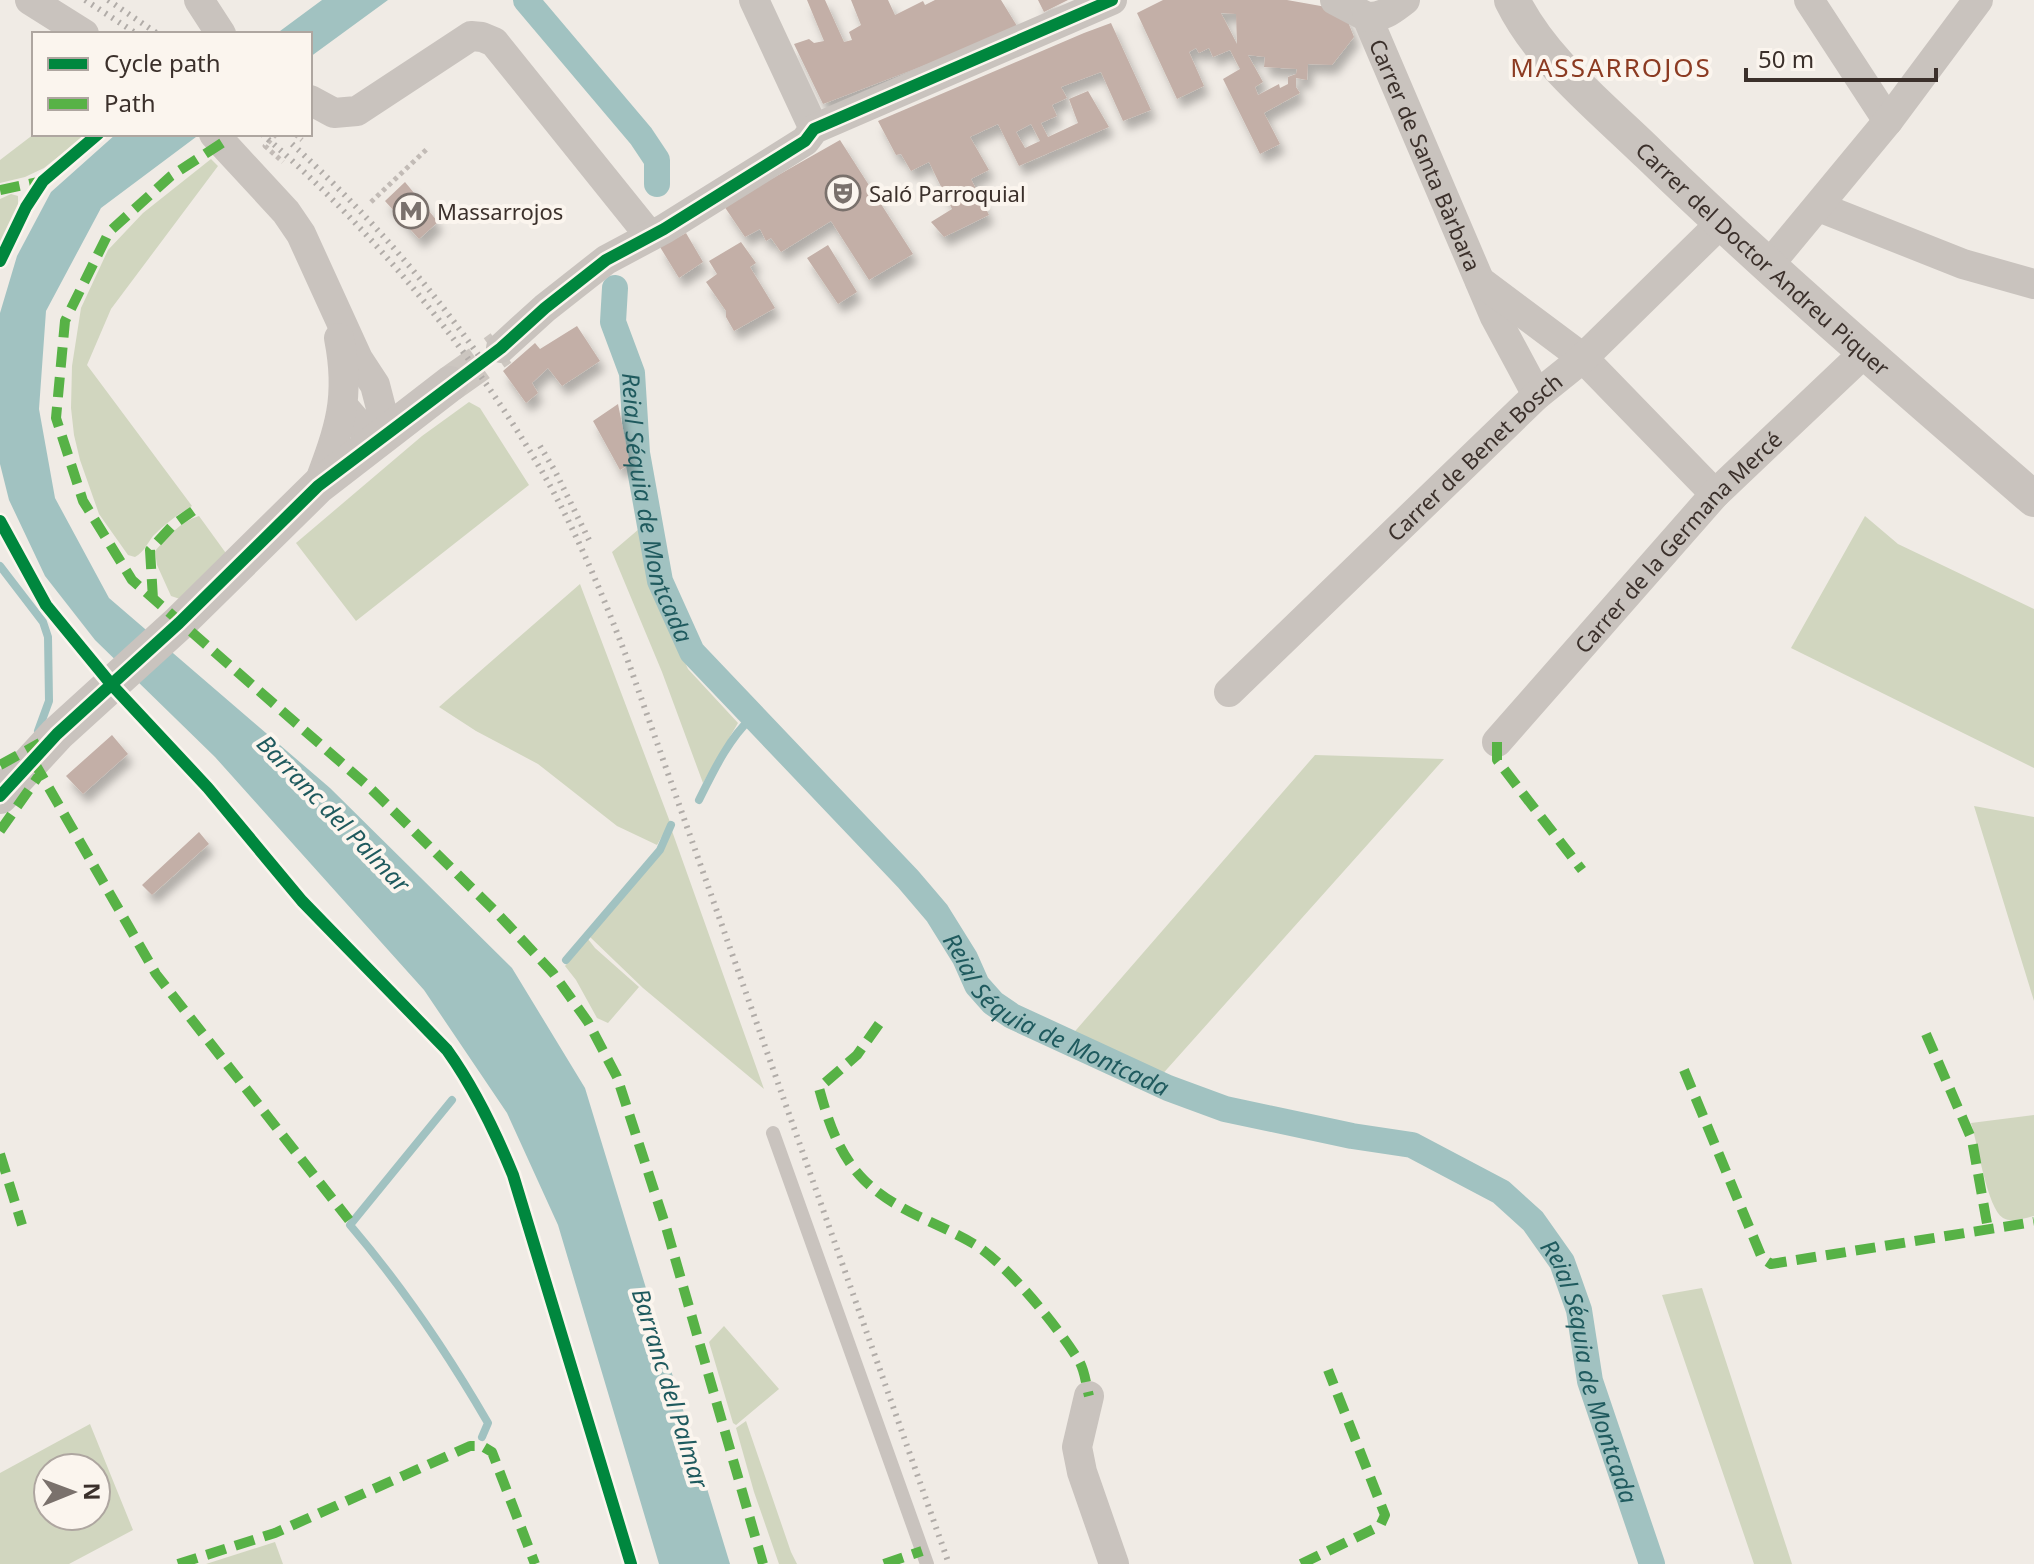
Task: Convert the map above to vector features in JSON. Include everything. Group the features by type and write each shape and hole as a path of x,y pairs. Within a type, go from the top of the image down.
{"street":[{"path":"30,0 81,32"},
{"path":"199,0 220,32"},
{"path":"754,0 814,129"},
{"path":"501,348 606,260 805,141 814,129 1112,0"},
{"name":"Carrer de Santa Bàrbara","path":"1335,0 1367,17 1495,317 1537,395"},
{"path":"1367,17 1377,18 1387,14 1405,0"},
{"name":"Carrer del Doctor Andreu Piquer","path":"1512,0 1528,28 1557,64 1721,223 2034,499"},
{"path":"1809,0 1888,121"},
{"path":"1768,266 1888,121 1978,0"},
{"path":"312,101 334,113 357,111 471,36 482,37 494,42 650,236"},
{"path":"216,136 286,212 317,266 358,359 375,385 383,436"},
{"path":"1819,207 1963,264 2034,284"},
{"name":"Carrer de Benet Bosch","path":"1229,692 1537,395 1583,358 1721,223"},
{"name":"Carrer de Santa Bàrbara","path":"1479,280 1583,358 1715,494"},
{"path":"318,486 339,428 343,406 343,362 330,301"},
{"name":"Carrer de la Germana Mercé","path":"1497,742 1715,494 1865,352"},
{"path":"375,385 391,392 413,395 448,385"},
{"path":"0,796 57,734 179,623 318,486 448,385"},
{"path":"343,406 365,430 383,436"},
{"path":"1089,1396 1077,1447 1082,1472 1114,1564"}],"lane":[{"path":"773,1133 927,1564"}],"path":[{"path":"274,136 265,146 283,162"},
{"path":"297,136 302,140"},
{"path":"371,202 429,147"}],"green space":[{"path":"32,136 84,136 44,168 25,177 0,183 0,160"},
{"path":"211,159 218,166 111,309 87,365 192,506 153,536 135,557 128,555 99,514 74,435 72,366 81,308 108,250 143,213"},
{"path":"11,194 18,196 18,209 0,244 0,199"},
{"path":"469,402 480,408 529,485 356,621 296,543 422,436"},
{"path":"199,516 228,556 180,599 171,596 157,565 155,551 180,526"},
{"path":"1865,516 1898,544 2034,609 2034,768 1791,648"},
{"path":"639,529 653,592 688,669 738,723 703,783 662,672 612,552"},
{"path":"580,584 670,822 657,845 617,826 538,764 439,707"},
{"path":"1315,755 1444,759 1159,1078 1070,1037"},
{"path":"1974,806 2034,817 2034,1001"},
{"path":"672,831 764,1089 643,988 590,937 663,851"},
{"path":"588,939 639,987 608,1023 597,1018 565,966"},
{"path":"2034,1115 2034,1216 2018,1220 2003,1218 1992,1202 1971,1123"},
{"path":"1702,1288 1792,1564 1754,1564 1662,1295"},
{"path":"724,1326 779,1389 736,1425 709,1342"},
{"path":"746,1421 797,1564 779,1564 736,1428"},
{"path":"90,1424 101,1452 39,1452"},
{"path":"32,1456 32,1532 112,1532 112,1478 133,1530 69,1564 0,1564 0,1473"},
{"path":"275,1542 283,1564 206,1564"}],"water":[{"path":"322,0 388,0 312,56 312,32 279,32"},
{"name":"Barranc del Palmar","path":"114,136 197,136 101,208 46,311 39,409 55,498 109,598 330,788 512,968 585,1088 730,1564 659,1564 558,1225 507,1113 424,990 215,757 95,640 45,576 9,500 0,464 0,313 17,256 51,192"}],"building":[{"path":"807,0 825,0 844,42 852,40 849,32 861,25 851,0 888,0 895,15 923,1 925,5 935,0 1001,0 1017,26 967,49 823,104 794,44 809,39 814,43 824,41"},
{"path":"1038,0 1068,0 1044,12"},
{"path":"1163,0 1287,0 1332,8 1346,17 1354,37 1332,65 1308,64 1307,80 1296,78 1300,93 1264,113 1280,144 1260,154 1223,79 1240,69 1230,50 1213,57 1209,48 1199,53 1196,48 1189,52 1204,86 1177,99 1137,13","holes":["1221,13 1236,14 1237,44","1248,55 1265,57 1264,67 1297,69 1296,74 1288,77 1288,84 1280,88 1279,84 1258,95 1255,87 1263,82"]},
{"path":"1111,23 1151,110 1123,121 1101,72 1061,87 1067,98 1052,105 1057,116 1041,123 1048,137 1078,123 1069,99 1088,91 1109,127 1019,166 998,124 970,137 989,170 971,179 989,215 944,237 931,222 952,209 929,162 911,171 901,154 896,155 878,121","holes":["1031,124 1040,141 1025,148 1016,132"]},
{"path":"840,140 913,254 869,280 831,221 781,252 771,238 766,241 760,229 745,237 724,206"},
{"name":"Massarrojos","path":"405,182 438,222 419,239 385,201"},
{"path":"686,233 703,262 679,278 660,247"},
{"path":"741,242 756,263 750,267 775,308 734,331 726,311 706,282 717,274 709,261"},
{"path":"828,245 857,292 838,304 807,258"},
{"path":"577,326 600,361 562,386 548,368 532,383 538,393 526,403 503,371 535,343 540,349"},
{"path":"618,404 630,464 620,470 593,421"},
{"path":"112,735 128,754 83,794 66,776"},
{"path":"199,832 209,844 152,895 142,885"}],"waterway":[{"name":"Reial Séquia de Montcada","path":"526,0 641,136 657,160 657,184"},
{"name":"Reial Séquia de Montcada","path":"615,288 613,322 632,373 637,453 660,581 692,652 908,879 937,913 965,958 977,985 993,1003 1012,1016 1168,1088 1225,1109 1352,1136 1412,1145 1501,1192 1533,1221 1562,1262 1579,1310 1590,1381 1652,1564"},
{"path":"0,566 43,622 48,637 49,701 38,731"},
{"path":"699,800 729,745 752,717"},
{"path":"566,960 660,850 671,825"},
{"path":"452,1100 350,1225 406,1296 457,1372 488,1423 482,1437"}],"tunnel":[{"path":"450,384 501,348"}],"railway":[{"path":"85,0 134,32"},
{"path":"108,0 155,32"},
{"path":"264,136 377,246 447,330 509,418 575,535 628,661 949,1564"},
{"path":"292,144 394,248 484,363"},
{"path":"540,446 590,542"}],"marked path":[{"path":"222,143 171,176 109,232 65,321 56,418 83,501 132,580 368,786 553,973 588,1022 617,1077 666,1227 763,1564"},
{"path":"0,190 43,181"},
{"path":"153,599 150,550 173,525 193,511"},
{"path":"1497,742 1497,760 1582,870"},
{"path":"0,765 40,743"},
{"path":"34,762 156,974 349,1220"},
{"path":"0,831 40,774"},
{"path":"879,1024 857,1055 819,1088 841,1149 855,1170 876,1191 974,1244 1001,1266 1031,1297 1070,1347 1083,1369 1089,1396"},
{"path":"1926,1034 1972,1140 1988,1229"},
{"path":"1684,1070 1762,1258 1771,1264 2034,1222"},
{"path":"0,1154 22,1225"},
{"path":"1301,1564 1380,1526 1385,1515 1328,1370"},
{"path":"178,1564 275,1533 470,1446 482,1446 492,1452 535,1564"},
{"path":"884,1564 922,1551"}],"cycle path":[{"path":"0,796 57,734 179,623 318,486 501,348 606,260 664,229 805,141 814,129 1112,0"},
{"path":"0,261 26,207 43,181 96,136"},
{"path":"0,521 46,605 111,684 208,788 302,901 447,1050 467,1080 492,1126 513,1175 631,1564"}],"place":[{"name":"Saló Parroquial","path":"843,193"},
{"name":"Massarrojos","path":"411,211"}],"district":[{"name":"MASSARROJOS","path":"1611,67"}]}
